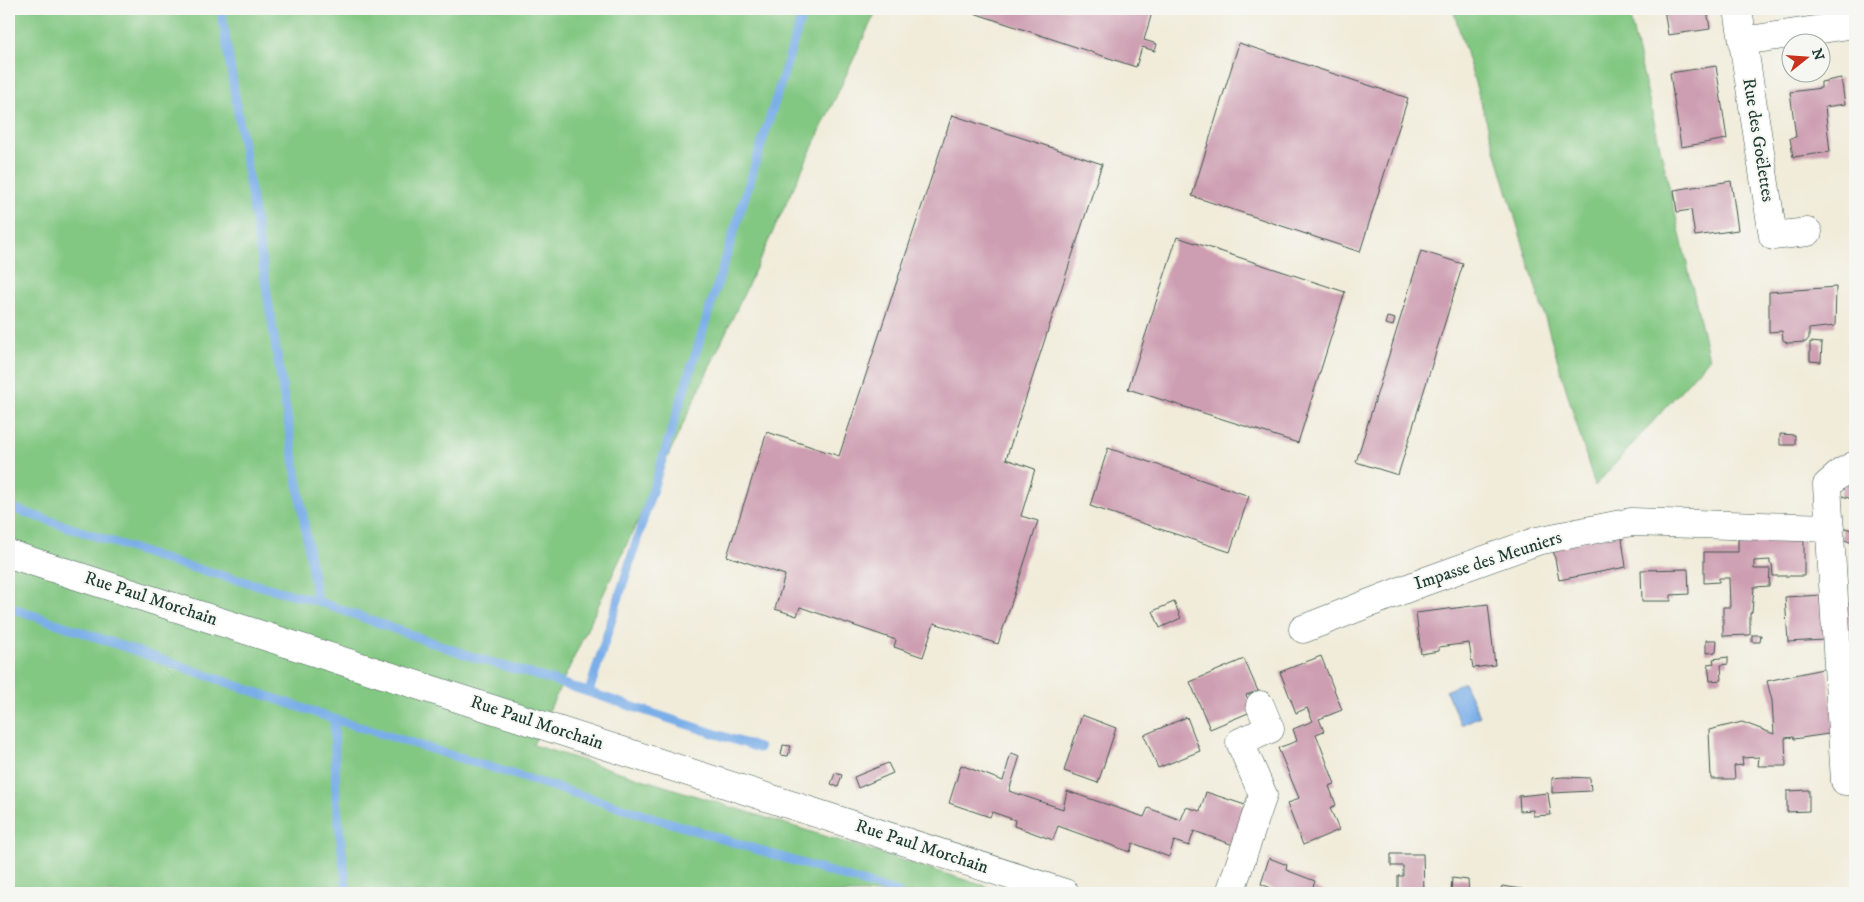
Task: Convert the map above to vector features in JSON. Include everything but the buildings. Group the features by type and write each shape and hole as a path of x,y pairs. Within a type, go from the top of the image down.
{"street":[{"name":"Rue des Goëlettes","path":"1738,9 1773,236 1808,232"},
{"path":"1743,41 1855,24"},
{"path":"1855,465 1842,472 1827,485 1845,781 1855,781"},
{"name":"Impasse des Meuniers","path":"1303,629 1426,581 1537,541 1632,522 1830,528"},
{"name":"Rue Paul Morchain","path":"9,554 1065,893"},
{"path":"1230,893 1263,795 1240,742 1270,729 1260,704"}],"green space":[{"path":"9,9 877,9 533,745 1007,893 9,893"},
{"path":"1453,9 1628,9 1709,359 1595,486"}],"water":[{"path":"1464,682 1480,716 1461,725 1446,691"}],"waterway":[{"path":"221,9 317,601"},
{"path":"589,692 804,9"},
{"path":"9,507 175,563 317,601 473,657 545,678 759,748"},
{"path":"9,607 334,719 898,893"},
{"path":"334,719 336,800 347,893"}]}
